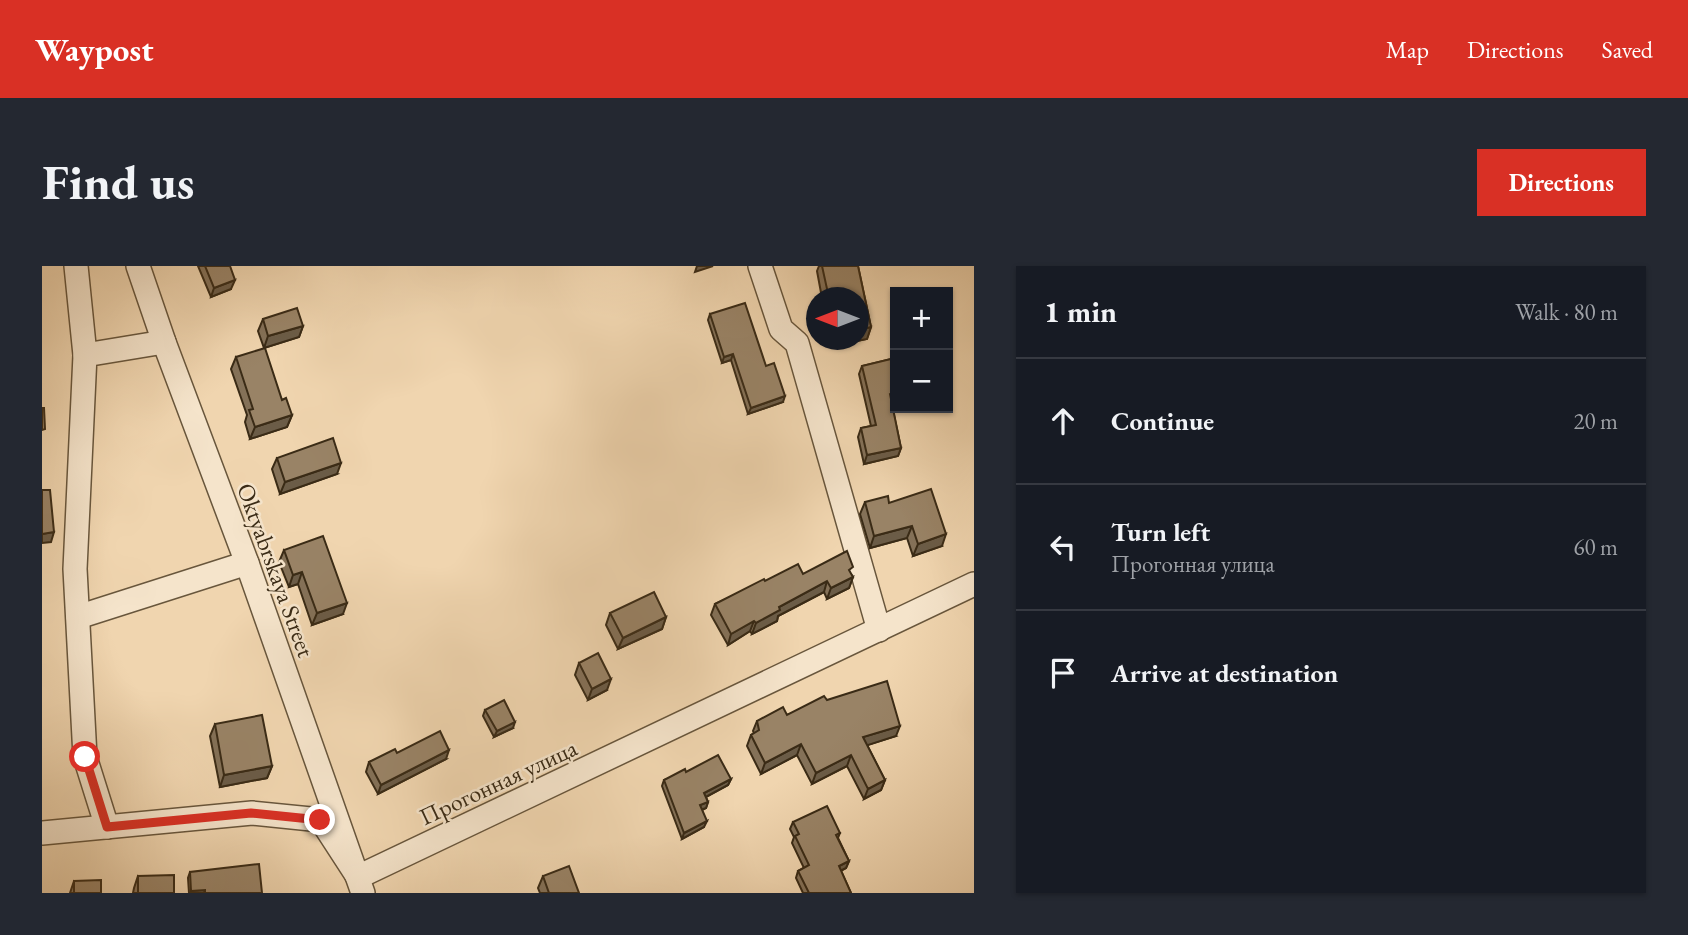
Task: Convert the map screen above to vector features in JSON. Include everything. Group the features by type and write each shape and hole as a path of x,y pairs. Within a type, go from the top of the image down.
{"street":[{"path":"76,266 85,355 75,569 85,757 107,827"},
{"name":"Oktyabrskaya Street","path":"138,266 247,563 360,885"},
{"path":"760,266 781,330 797,342 879,630"},
{"path":"85,355 164,342"},
{"path":"78,617 247,563"},
{"name":"Прогонная улица","path":"360,885 974,584"},
{"path":"42,833 251,813 320,820 360,885"}],"building":[{"path":"205,266 230,266 235,280 214,288"},
{"path":"822,266 858,266 862,287 827,287"},
{"path":"745,303 766,366 774,363 785,396 751,408 733,354 724,357 710,314"},
{"path":"297,308 303,326 268,336 263,319"},
{"path":"265,348 282,400 286,398 292,415 255,427 249,410 253,409 236,357"},
{"path":"890,359 890,413 894,413 901,448 867,455 861,428 876,425 862,366"},
{"path":"42,408 45,429 42,430"},
{"path":"333,438 341,463 285,482 277,458"},
{"path":"931,489 946,534 918,544 912,526 874,536 865,502 888,496 889,503"},
{"path":"42,490 50,490 54,532 42,534"},
{"path":"323,536 347,603 317,613 302,572 293,575 284,550"},
{"path":"847,551 853,567 849,570 853,577 831,588 827,581 779,607 780,610 731,634 715,604 798,564 803,574"},
{"path":"654,592 666,617 623,638 610,613"},
{"path":"598,653 611,679 592,689 579,663"},
{"path":"887,681 900,726 863,737 885,780 868,789 851,755 816,773 801,744 765,763 751,735 759,730 757,721 783,707 787,715 824,696 827,700"},
{"path":"504,700 515,722 497,731 485,710"},
{"path":"262,715 272,766 224,775 215,724"},
{"path":"440,731 449,750 381,785 369,762 395,749 397,753"},
{"path":"718,755 731,779 704,793 708,802 700,805 707,821 684,833 664,780"},
{"path":"827,806 840,833 836,835 849,861 839,866 851,893 809,893 798,871 809,865 795,836 799,834 793,822"},
{"path":"259,864 262,893 191,891 190,872"},
{"path":"569,866 579,893 549,893 543,876"},
{"path":"174,875 174,893 138,893 138,876"},
{"path":"101,880 101,893 74,893 74,881"}],"route":[{"path":"85,757 107,827 251,813 320,820"}]}
